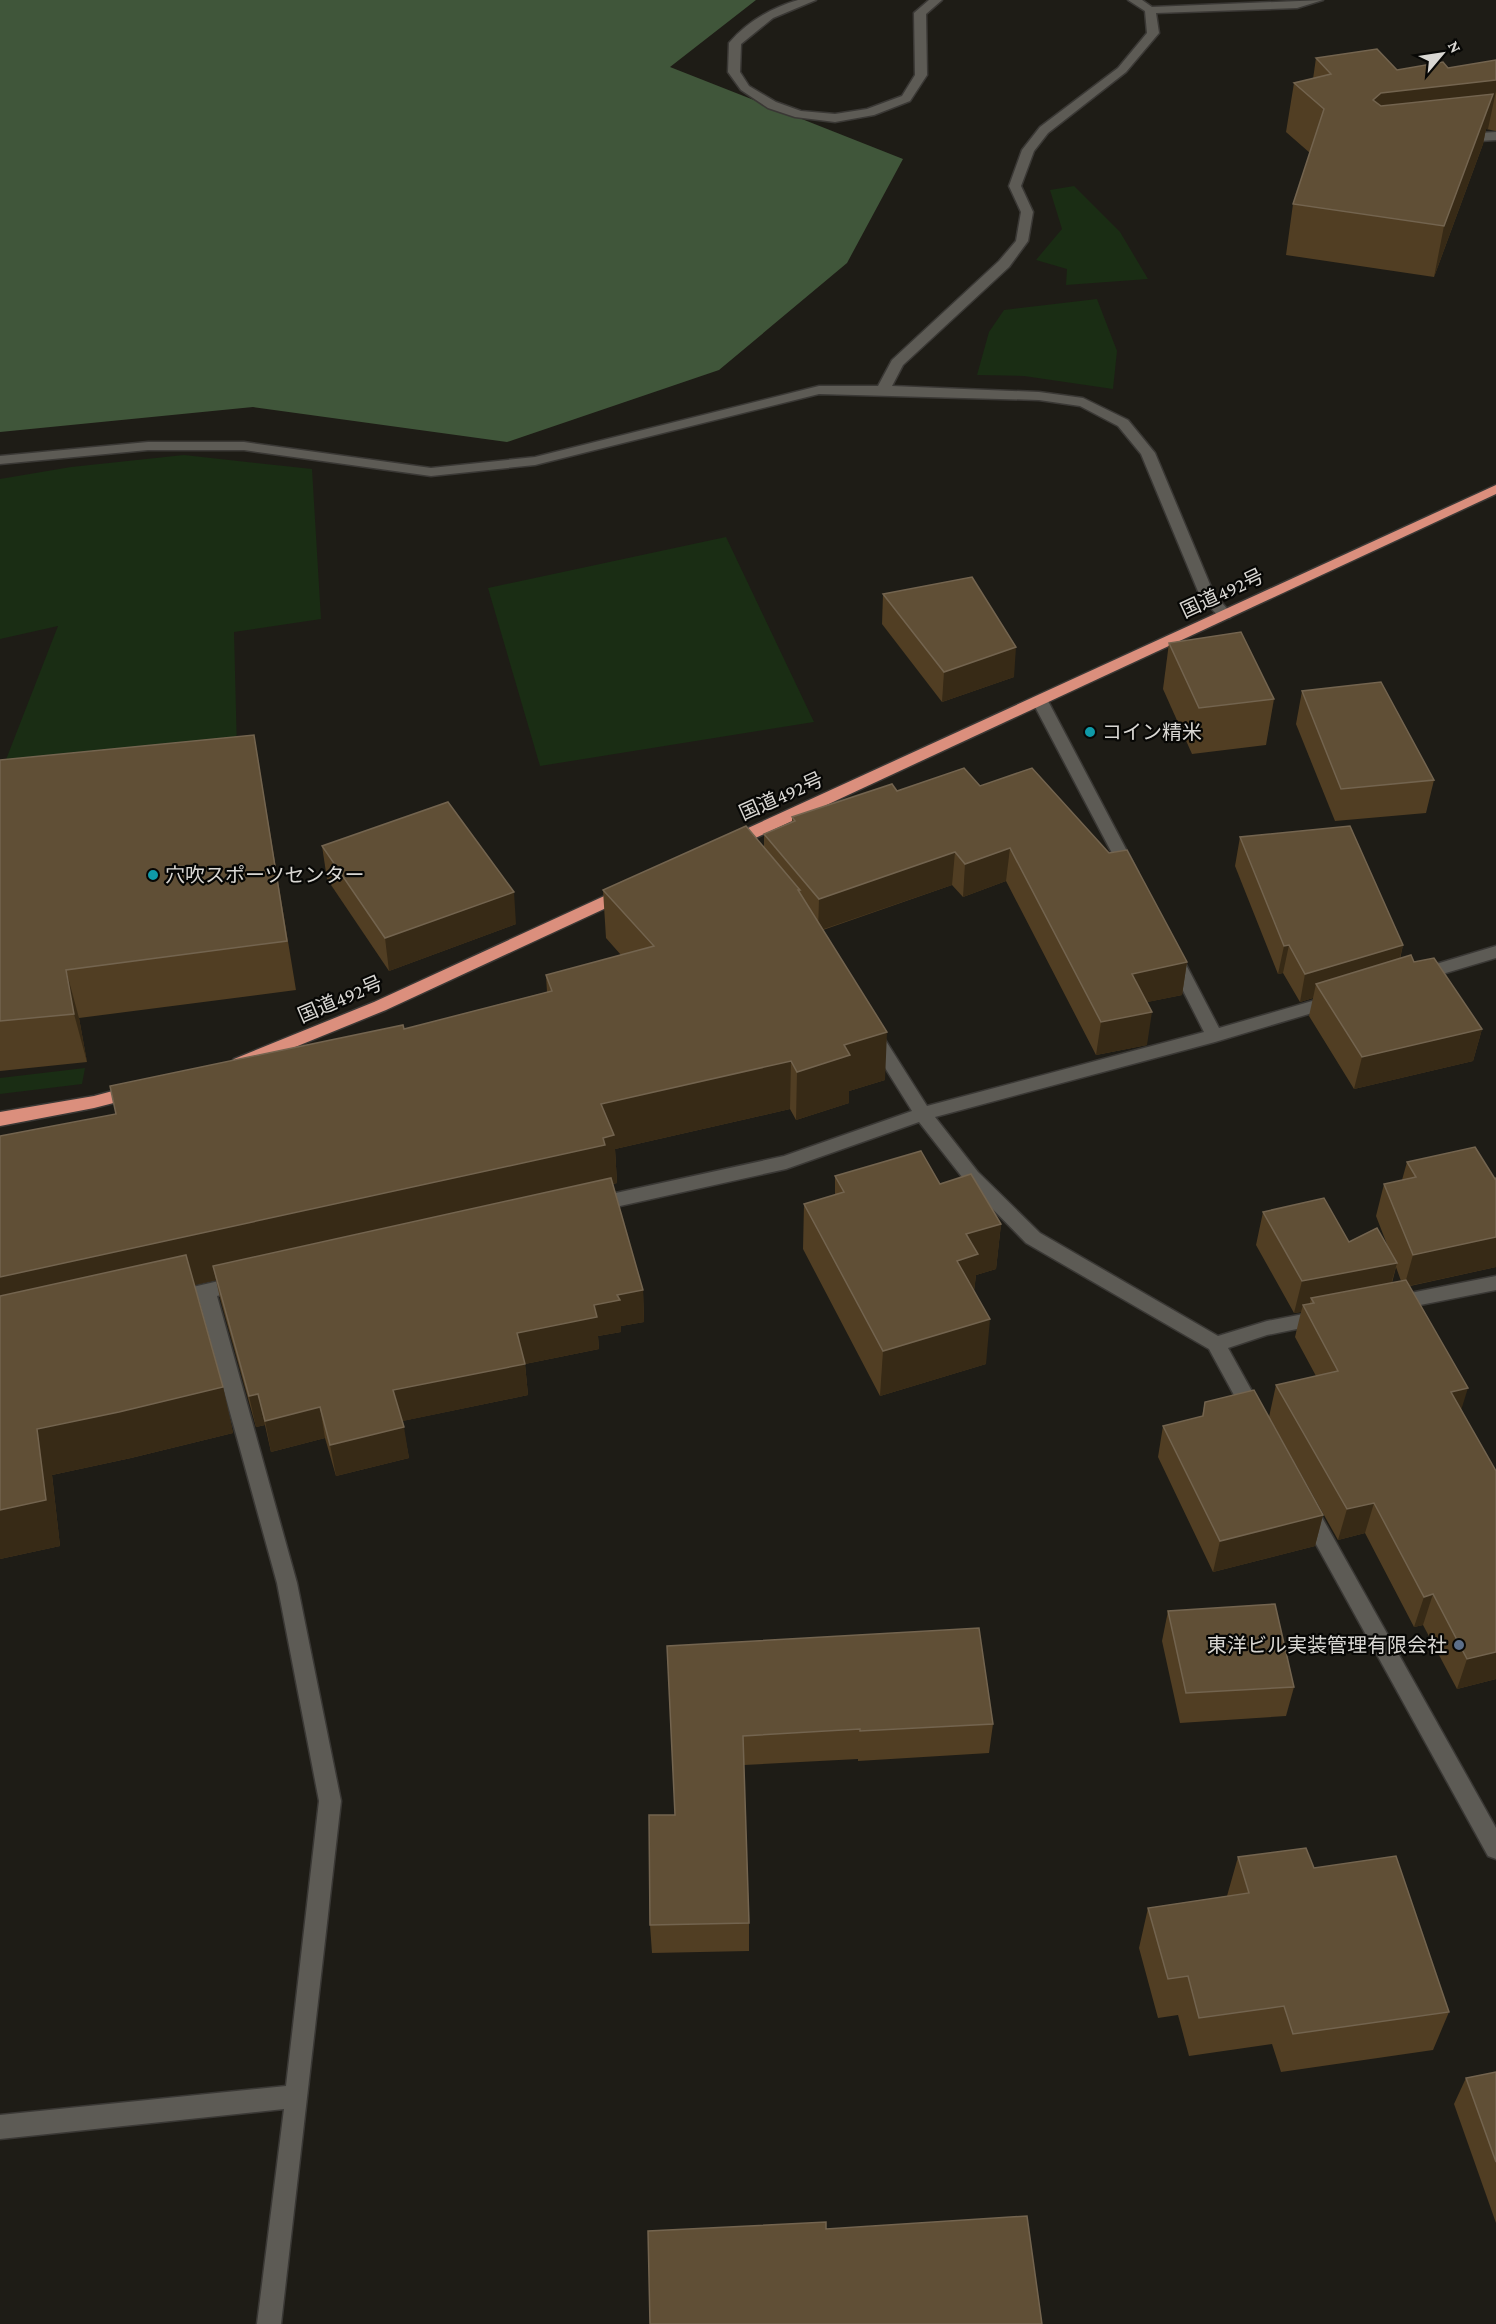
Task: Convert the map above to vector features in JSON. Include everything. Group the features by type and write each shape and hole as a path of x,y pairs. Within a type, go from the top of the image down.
{"highway":[{"name":"国道492号","path":"711,852 1496,489"},
{"name":"国道492号","path":"228,1068 380,1006 638,886"},
{"path":"0,1119 150,1088"}],"street":[{"path":"810,0 785,7 755,23 735,43 734,72 745,88 772,105 799,114 835,118 870,112 906,98 921,75 920,13 936,0"},
{"path":"1134,0 1150,10 1297,5 1317,0"},
{"path":"1276,0 1297,5"},
{"path":"884,390 897,363 1004,264 1022,241 1027,212 1015,186 1028,150 1044,130 1122,70 1153,33 1150,10"},
{"path":"1454,139 1496,136"},
{"path":"0,460 148,446 244,446 431,472 535,461 819,390 1039,396 1083,402 1123,423 1148,453 1207,596 1225,615"},
{"path":"1040,701 1139,889"},
{"path":"731,842 746,860"},
{"path":"1166,942 1215,1036"},
{"path":"1404,979 1496,952"},
{"path":"577,1208 786,1162 923,1114 1215,1036 1349,996"},
{"path":"863,1018 923,1114 972,1177 1033,1238 1216,1344 1261,1426"},
{"path":"163,1300 264,1278"},
{"path":"1382,1306 1496,1283"},
{"path":"206,1291 286,1583 330,1801 269,2324"},
{"path":"1216,1344 1267,1328 1347,1312"},
{"path":"1301,1498 1496,1849"},
{"path":"0,2127 297,2096"}],"green space":[{"path":"0,0 756,0 670,67 903,159 847,263 719,370 507,442 253,407 0,432"},
{"path":"1074,186 1120,232 1148,279 1066,285 1067,269 1036,260 1062,229 1050,190"},
{"path":"1097,299 1117,351 1113,389 1024,376 977,375 989,332 1004,310"},
{"path":"184,455 312,469 321,619 234,632 237,751 0,775 58,626 0,639 0,479 71,467"},
{"path":"726,537 814,722 540,766 488,588"},
{"path":"85,1068 82,1084 0,1094 0,1078"}],"building":[{"path":"1377,49 1397,70 1443,62 1448,68 1496,60 1496,80 1381,93 1373,100 1381,106 1493,94 1444,226 1293,204 1324,109 1294,83 1331,74 1316,58"},
{"path":"972,577 1016,647 944,672 883,594"},
{"path":"1241,632 1274,699 1199,708 1169,643"},
{"path":"1381,682 1434,780 1341,789 1302,691"},
{"name":"穴吹スポーツセンター","path":"254,735 287,941 66,970 74,1014 0,1021 0,760"},
{"path":"964,768 980,786 1032,768 1109,853 1127,850 1187,962 1132,974 1152,1012 1101,1022 1010,848 965,864 955,852 819,899 764,834 795,821 792,817 892,784 897,791"},
{"path":"448,802 514,892 385,938 322,846"},
{"path":"746,826 800,890 798,890 887,1032 844,1045 850,1055 797,1072 791,1061 601,1104 614,1135 603,1138 605,1145 0,1277 0,1136 116,1114 110,1086 403,1025 404,1029 552,991 546,975 654,946 603,890"},
{"path":"1350,826 1403,945 1305,974 1289,945 1284,946 1240,837"},
{"path":"1411,955 1414,962 1434,958 1482,1029 1362,1057 1316,984"},
{"path":"1475,1147 1496,1178 1496,1237 1413,1255 1384,1184 1416,1177 1407,1162"},
{"path":"921,1151 940,1184 971,1174 1001,1224 966,1234 978,1254 957,1261 990,1319 883,1351 804,1204 844,1192 835,1176"},
{"path":"611,1178 643,1290 617,1295 620,1300 594,1305 597,1317 517,1333 525,1364 393,1390 404,1427 330,1445 320,1407 265,1421 258,1394 249,1396 213,1266"},
{"path":"1324,1198 1349,1242 1377,1228 1397,1263 1302,1281 1263,1212"},
{"path":"186,1255 223,1387 37,1429 46,1500 0,1510 0,1296"},
{"path":"1406,1280 1468,1388 1451,1392 1496,1471 1496,1652 1467,1659 1433,1594 1424,1597 1374,1503 1347,1509 1276,1385 1338,1371 1303,1305 1314,1303 1311,1298"},
{"path":"1254,1390 1323,1515 1220,1541 1163,1426 1203,1416 1205,1402"},
{"path":"1275,1604 1294,1687 1186,1693 1168,1611"},
{"path":"979,1628 993,1724 743,1736 749,1923 650,1925 649,1815 675,1815 667,1646"},
{"path":"1306,1848 1314,1868 1396,1856 1449,2012 1293,2034 1284,2006 1199,2018 1188,1976 1168,1979 1148,1908 1249,1893 1238,1857"},
{"path":"1496,2072 1496,2162 1466,2078"},
{"path":"1027,2216 1042,2324 650,2324 648,2231 826,2222 826,2229"}],"place":[{"name":"コイン精米","path":"1090,732"},
{"name":"穴吹スポーツセンター","path":"153,875"},
{"name":"東洋ビル実装管理有限会社","path":"1459,1645"}]}
